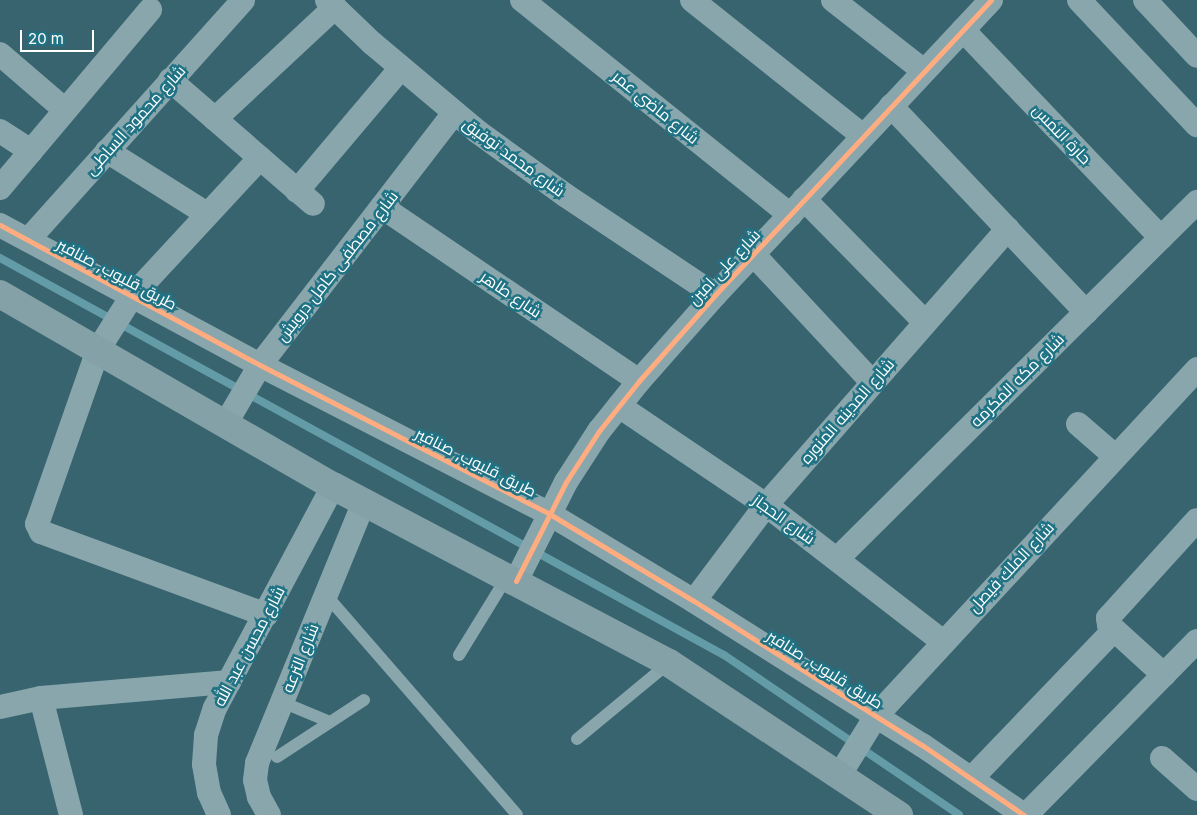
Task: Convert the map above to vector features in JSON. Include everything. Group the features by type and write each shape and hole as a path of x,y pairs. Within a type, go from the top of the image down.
{"street":[{"name":"شارع محمود الساطى","path":"28,240 243,0"},
{"name":"شارع ماضي عمر","path":"522,0 797,207 924,321"},
{"path":"692,0 863,136"},
{"path":"833,0 924,72"},
{"name":"شارع على امين","path":"512,579 548,513 599,431 639,381 715,294 991,0"},
{"path":"1079,0 1197,125"},
{"path":"1146,0 1197,56"},
{"path":"215,119 331,3"},
{"name":"شارع محمد توفيق","path":"331,3 401,68 454,112 565,194 715,294"},
{"path":"0,188 150,10"},
{"name":"حارة النمس","path":"963,30 1161,238"},
{"path":"0,54 65,110"},
{"path":"170,80 305,197 401,68"},
{"path":"891,106 1086,312"},
{"name":"شارع مصطفى كامل درويش","path":"226,423 260,366 454,112"},
{"path":"0,131 31,151"},
{"path":"107,151 208,214"},
{"path":"260,158 132,296 98,350 37,520 41,532 266,615"},
{"name":"شارع مكه المكرمه","path":"838,558 1197,202"},
{"name":"شارع طاهر","path":"382,207 639,381"},
{"name":"طريق قليوب, صنافير","path":"0,225 260,366 548,513 694,601 876,716 1025,815"},
{"name":"شارع المدينه المنوره","path":"694,601 766,505 924,321 1008,229"},
{"path":"752,254 872,382"},
{"path":"0,294 333,486 669,663 899,815"},
{"name":"شارع الملك فيصل","path":"839,776 876,716 942,641 1197,369"},
{"name":"شارع الحجاز","path":"619,406 766,505 838,558 942,641"},
{"path":"1078,424 1115,456"},
{"name":"شارع محسن عبد الله","path":"219,815 209,793 205,755 206,735 215,708 333,486"},
{"name":"شارع الترعه","path":"269,815 259,797 256,780 257,763 364,502"},
{"path":"1164,675 1112,627 1110,614 1197,520"},
{"path":"972,778 1112,627"},
{"path":"1025,815 1197,641"},
{"path":"0,707 41,698 229,682"},
{"path":"41,698 71,815"},
{"path":"1162,758 1197,790"}],"lane":[{"path":"459,655 512,579"},
{"path":"326,595 517,815"},
{"path":"577,739 669,663"},
{"path":"277,757 364,700"},
{"path":"282,702 330,722"}],"waterway":[{"path":"0,258 724,655 959,815"}],"cycle path":[{"path":"516,581 566,482 599,431 639,381 715,295 991,0"},
{"path":"0,225 260,365 548,513 694,601 922,745 1024,815"}]}
